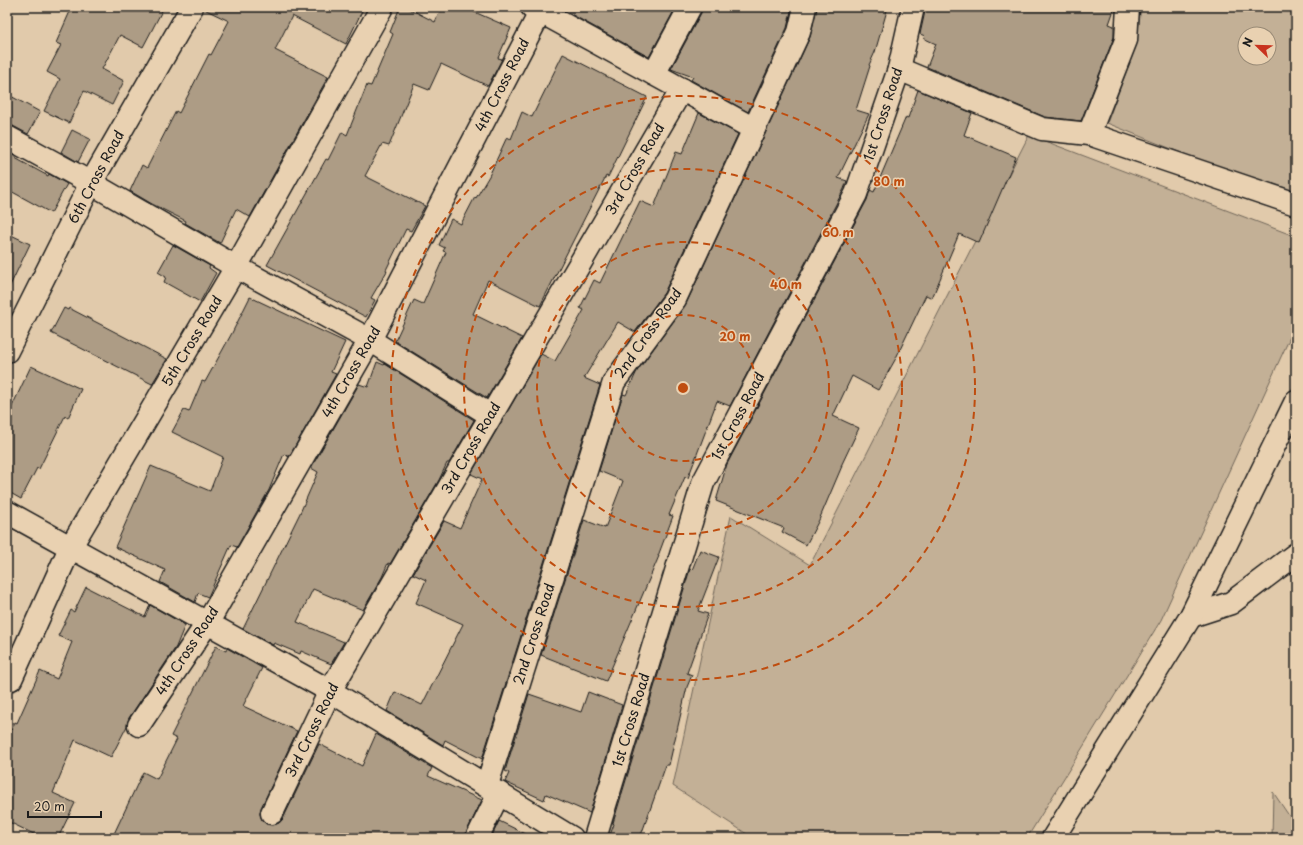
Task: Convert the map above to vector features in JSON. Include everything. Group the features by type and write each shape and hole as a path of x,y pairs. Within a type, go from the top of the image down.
{"street":[{"name":"6th Cross Road","path":"7,351 91,183 192,7"},
{"name":"5th Cross Road","path":"12,679 70,548 236,267 382,7"},
{"path":"654,74 690,7"},
{"name":"2nd Cross Road","path":"477,838 493,789 614,382 675,298 799,32 805,7"},
{"name":"1st Cross Road","path":"595,838 703,483 856,194 899,69 913,7"},
{"path":"1089,134 1126,40 1128,7"},
{"path":"538,9 754,129"},
{"name":"4th Cross Road","path":"139,725 208,622 370,340 538,9"},
{"path":"899,69 1042,129 1089,134 1296,204"},
{"name":"3rd Cross Road","path":"272,813 330,691 682,89"},
{"path":"7,137 91,183 236,267 370,340 490,416"},
{"path":"1053,838 1191,616 1296,401"},
{"path":"7,512 70,548 208,622 330,691 572,838"},
{"path":"1191,616 1231,602 1296,554"}],"shaded area":[{"path":"1141,7 1296,7 1296,199 1107,123 1136,46"},
{"path":"1029,135 1289,234 1296,240 1296,324 1161,620 1027,838 753,838 673,786 731,516 810,565"},
{"path":"1273,792 1296,826 1296,838 1272,838"}],"building":[{"path":"72,7 164,7 143,47 120,35 102,69 124,81 112,105 84,91 69,123 44,111 60,79 47,72 61,45 56,43"},
{"path":"204,7 364,7 346,44 292,16 275,50 328,77 250,217 236,209 220,243 185,223 186,221 130,191 142,165 147,168 176,111 179,113 209,54 211,55 229,21 204,9"},
{"path":"400,7 406,7 435,22 442,7 463,7 511,28 498,58 502,59 488,86 441,64 429,90 414,84 389,146 382,144 365,176 425,206 411,231 406,229 386,270 387,271 371,298 375,300 366,317 267,265 326,159 328,160 342,132 347,135 367,85 371,86 393,34 390,32"},
{"path":"558,7 676,7 649,57"},
{"path":"702,7 792,7 787,28 748,112 691,80 693,77 671,69 701,13"},
{"path":"817,7 888,7 856,110 869,114 838,178 847,181 844,189 730,406 717,401 688,478 685,477 669,515 673,516 659,556 606,681 541,655 584,520 605,528 623,481 599,471 623,394 626,395 637,371 686,304 810,37"},
{"path":"926,7 1115,7 1109,24 1114,26 1114,37 1081,121 1045,117 927,67 936,44 923,38 925,36 920,34"},
{"path":"563,54 647,97 608,177 606,176 540,306 488,280 473,314 522,338 487,398 395,341 414,300 423,304 446,252 443,251 445,248 439,245 451,219 461,224 475,197 476,198 489,176 507,137 511,139 522,112 532,117"},
{"path":"918,90 972,113 964,135 1016,157 979,243 959,234 932,298 926,295 895,360 878,390 852,376 833,416 859,428 841,466 819,520 806,545 782,532 784,528 716,501 727,464 867,200 870,190 874,192 906,117 908,118"},
{"path":"7,94 40,112 28,134 13,126 7,125"},
{"path":"699,113 738,134 664,293 635,332 618,322 584,378 600,385 482,759 445,740 443,745 387,711 395,692 422,705 463,624 416,603 426,580 413,574 444,521 460,528 482,479 471,474 541,354 555,361 584,310 580,308 594,280 600,283 640,201 654,207 676,152 682,154"},
{"path":"72,130 90,139 78,162 61,152"},
{"path":"7,151 16,156 15,158 48,176 49,174 67,184 51,213 7,189"},
{"path":"7,233 30,244 7,292"},
{"path":"173,245 210,266 209,268 216,273 200,302 164,282 166,277 158,272"},
{"path":"250,297 345,342 331,372 336,374 289,457 284,454 269,490 237,547 231,545 208,597 198,593 195,602 160,582 165,570 115,547 151,466 210,491 223,457 172,432 184,410 189,412 202,381 205,382"},
{"path":"64,308 68,310 69,308 167,359 152,384 51,333"},
{"path":"377,362 384,365 385,364 474,420 449,463 447,463 439,480 390,564 388,563 382,577 363,610 313,589 297,622 344,642 331,664 301,651 300,654 274,643 273,645 243,629 300,513 318,472 311,468 359,384 368,387"},
{"path":"31,366 81,389 68,418 65,416 39,469 37,468 21,499 7,491 7,417"},
{"path":"700,550 719,557 698,611 708,614 687,673 692,675 687,687 669,765 666,765 640,838 609,838 690,569 692,570"},
{"path":"86,587 145,617 150,605 185,625 176,647 129,718 127,726 111,757 75,740 53,793 75,803 58,838 42,838 7,821 7,739 15,722 17,723 40,671 57,679 72,642 58,636 71,610 74,612"},
{"path":"216,646 226,651 227,648 262,668 243,706 297,731 261,808 260,814 262,820 266,824 273,825 279,823 283,819 319,744 362,766 376,734 432,768 428,776 482,800 465,838 112,838 143,772 157,779 177,739 171,736"},
{"path":"588,692 622,705 590,813 546,794 544,800 505,782 509,773 505,771 529,694 581,712"},
{"path":"499,821 534,838 491,838"}]}
